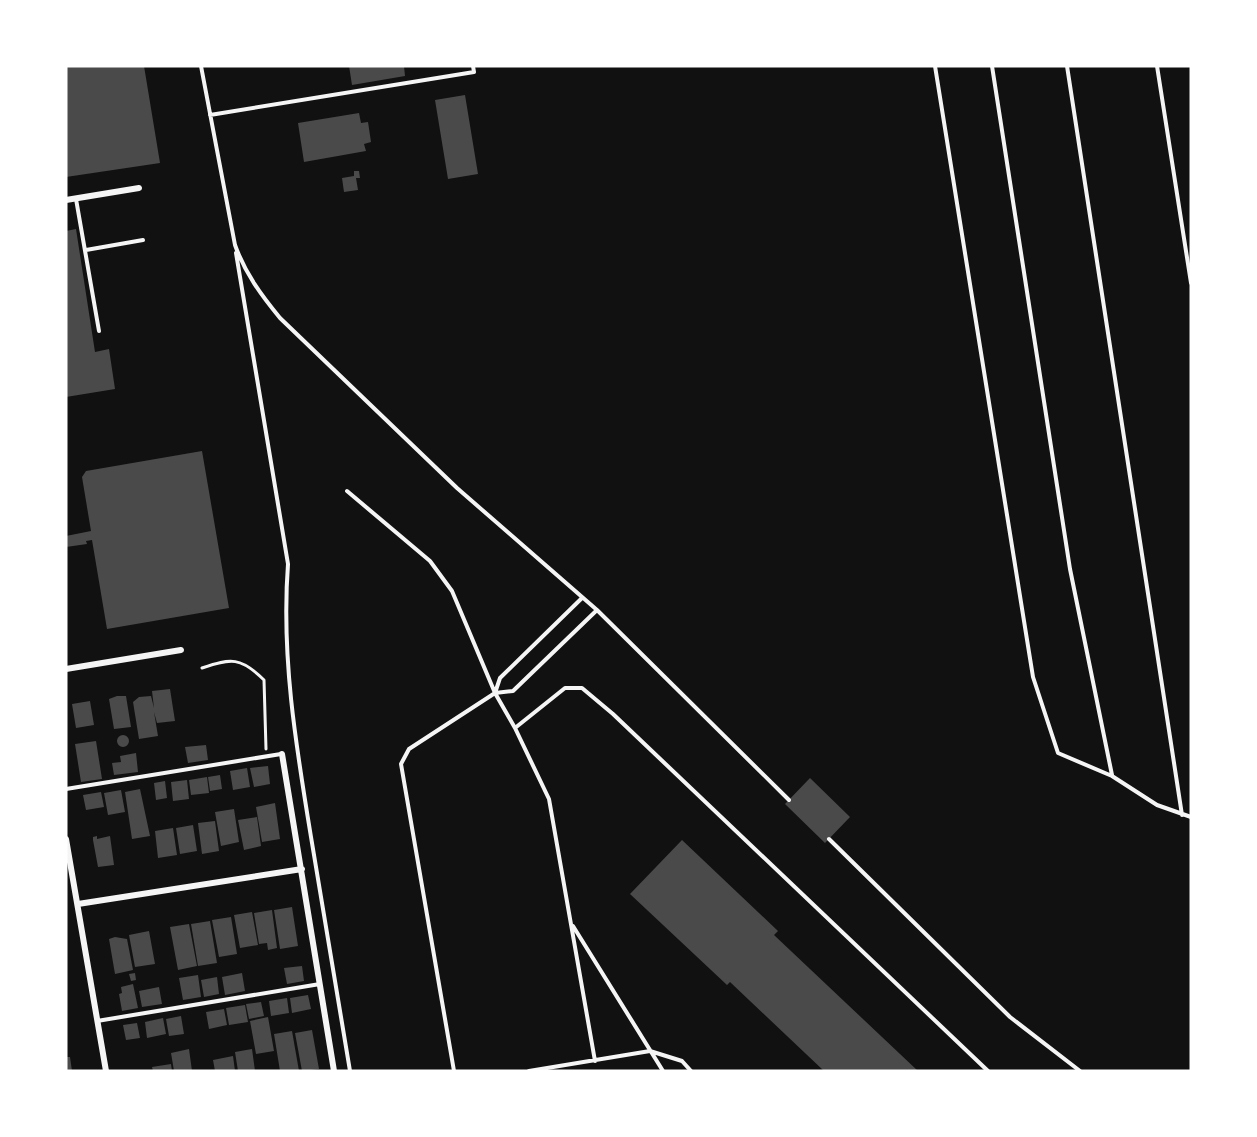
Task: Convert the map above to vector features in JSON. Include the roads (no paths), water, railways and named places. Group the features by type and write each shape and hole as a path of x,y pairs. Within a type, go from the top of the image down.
{"street":[{"path":"66,200 139,188"},
{"path":"66,669 181,650"},
{"path":"282,754 334,1071"},
{"path":"66,839 106,1071"},
{"path":"78,904 302,869"}],"lane":[{"path":"201,66 235,245 288,564 285,603 287,669 296,744 350,1071"},
{"path":"210,115 474,72 473,66"},
{"path":"935,66 1033,677 1058,753 1112,776 1157,805 1191,817"},
{"path":"992,66 1070,569 1112,776"},
{"path":"1067,66 1182,815"},
{"path":"1157,66 1191,283"},
{"path":"76,198 99,331"},
{"path":"86,250 143,240"},
{"path":"235,245 259,293 280,318 458,488 597,610 789,800"},
{"path":"347,491 430,561 446,584 495,693 515,728 549,799 595,1061"},
{"path":"495,693 500,678 582,598"},
{"path":"454,1071 401,764 409,749 495,693 513,691 597,610"},
{"path":"515,728 565,688 582,688 740,834 988,1071"},
{"path":"66,789 282,754"},
{"path":"829,839 1010,1017 1080,1071"},
{"path":"571,923 663,1071"},
{"path":"97,1021 320,984"},
{"path":"529,1071 562,1068 650,1051 682,1061 691,1071"}]}
